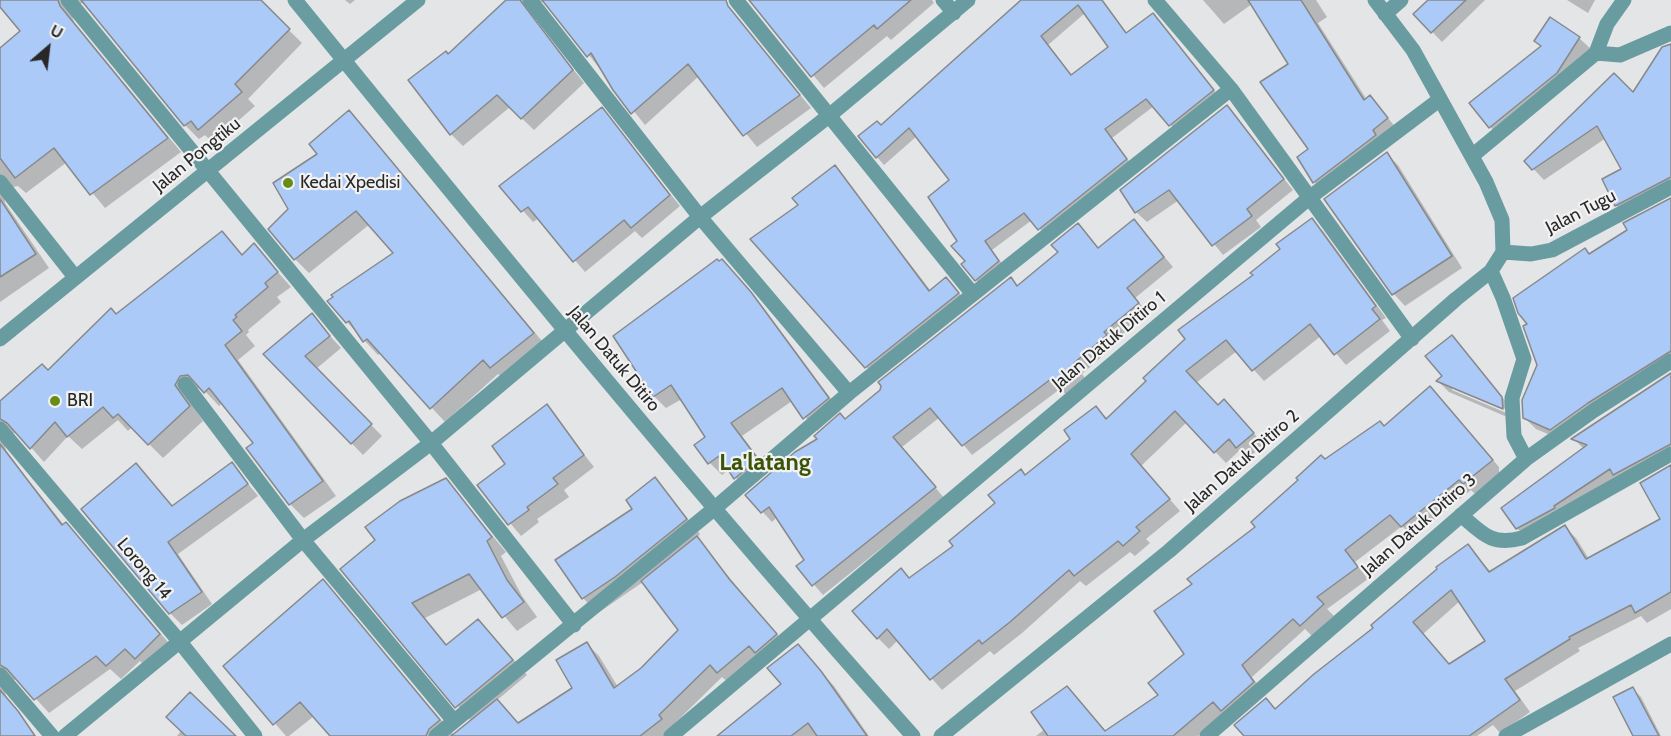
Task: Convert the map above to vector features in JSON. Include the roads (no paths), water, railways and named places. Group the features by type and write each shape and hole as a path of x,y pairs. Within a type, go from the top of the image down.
{"street":[{"path":"68,0 431,444 574,625"},
{"name":"Jalan Datuk Ditiro","path":"295,0 564,330 809,620 913,736"},
{"name":"Jalan Pongtiku","path":"0,339 209,172 418,0"},
{"path":"530,0 700,217 849,393"},
{"path":"736,0 972,293"},
{"path":"943,0 954,13"},
{"path":"65,736 303,540 431,444 700,217 830,115 968,0"},
{"path":"1155,0 1231,89 1412,339"},
{"path":"1375,0 1413,50 1486,182 1502,220 1503,252"},
{"path":"1385,14 1401,0"},
{"path":"1472,156 1596,53 1603,32 1623,0"},
{"path":"1596,53 1620,56 1671,33"},
{"path":"436,736 715,508 849,393 1231,89"},
{"name":"Jalan Datuk Ditiro 1","path":"671,736 1309,198 1439,100"},
{"path":"0,182 75,277"},
{"name":"Jalan Tugu","path":"1503,252 1531,254 1552,250 1671,187"},
{"name":"Jalan Datuk Ditiro 2","path":"941,736 1169,551 1491,271 1503,252"},
{"path":"1491,271 1524,359 1512,398 1514,436 1526,459"},
{"name":"Jalan Datuk Ditiro 3","path":"1206,736 1526,459 1593,411 1671,361"},
{"path":"185,384 303,540 454,721"},
{"name":"Lorong 14","path":"0,429 180,642 255,736"},
{"path":"1461,515 1488,538 1509,541 1522,538 1671,454"},
{"path":"1506,736 1671,644"},
{"path":"0,675 52,736"}],"place":[{"name":"Kedai Xpedisi","path":"288,183"},
{"name":"BRI","path":"55,401"}],"district":[{"name":"La'latang","path":"765,463"}]}
